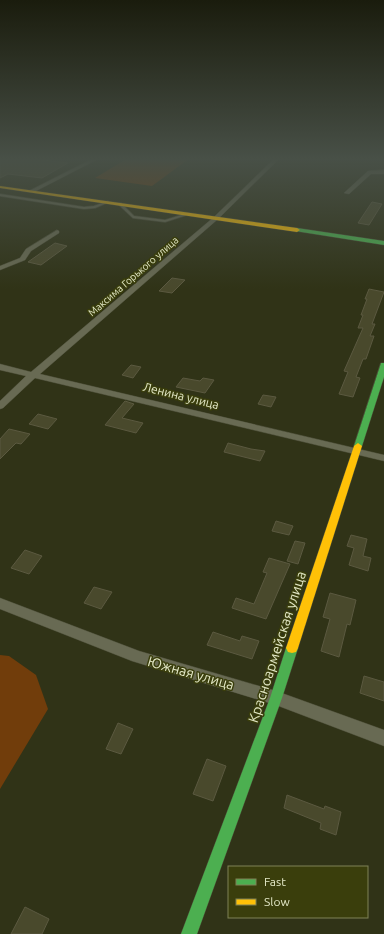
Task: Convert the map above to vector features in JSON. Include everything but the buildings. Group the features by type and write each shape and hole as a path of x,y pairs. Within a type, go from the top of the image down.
{"main road":[{"path":"108,202 188,214 384,238"},
{"path":"113,202 384,243"},
{"name":"Красноармейская улица","path":"189,934 276,698 384,365"}],"street":[{"name":"Максима Горького улица","path":"0,406 34,374 217,217 233,202"},
{"path":"0,268 23,259 28,250 57,232"},
{"name":"Ленина улица","path":"0,367 384,458"},
{"path":"374,396 384,398"},
{"name":"Южная улица","path":"0,603 137,657 276,698 384,738"}],"lane":[{"path":"42,202 84,208 94,207 108,202"}],"shaded area":[{"path":"0,655 9,656 36,675 48,709 0,789"}],"traffic: fast":[{"path":"297,230 384,243"},
{"path":"358,446 384,365"},
{"path":"189,934 276,698 292,648"}],"traffic: slow":[{"path":"101,202 297,230"},
{"path":"292,648 358,446"}]}
